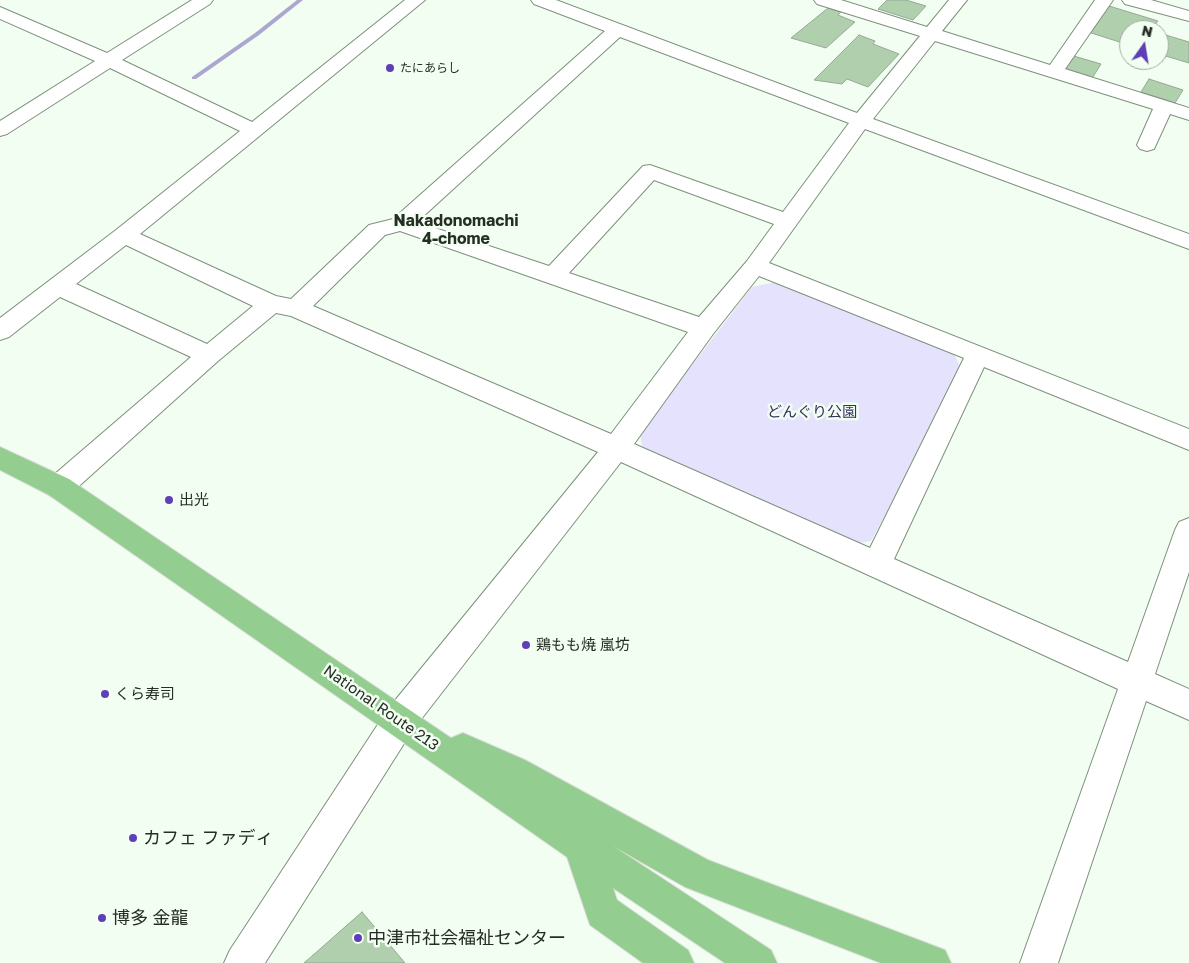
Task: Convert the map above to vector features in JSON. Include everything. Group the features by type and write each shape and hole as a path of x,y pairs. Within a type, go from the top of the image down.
{"highway":[{"name":"National Route 213","path":"0,458 59,487 581,846 758,963"},
{"path":"400,720 514,772 698,874 932,963"},
{"path":"581,846 603,912 675,963"}],"street":[{"path":"0,130 204,0"},
{"path":"0,331 124,235 416,0"},
{"path":"540,0 1189,242"},
{"path":"823,0 1189,114"},
{"path":"243,963 400,720 616,448 704,328 755,266 862,121 958,0"},
{"path":"1054,72 1104,0"},
{"path":"1131,0 1189,16"},
{"path":"0,12 17,4"},
{"path":"0,12 110,61 253,130"},
{"path":"296,308 377,230 401,224 617,30"},
{"path":"1147,145 1164,106"},
{"path":"553,276 650,171 787,221"},
{"path":"401,224 704,328"},
{"path":"124,235 271,304 296,308 877,564 1189,705"},
{"path":"755,266 1189,440"},
{"path":"58,286 208,355"},
{"path":"59,487 208,355 271,304"},
{"path":"877,564 978,354"},
{"path":"1039,963 1189,530"}],"green space":[{"name":"どんぐり公園","path":"776,282 953,352 963,372 871,541 846,545 643,454 640,433 752,287"}],"building":[{"path":"887,0 906,0 926,6 913,20 878,9"},
{"path":"1106,5 1155,20 1119,20 1119,42 1085,31"},
{"path":"828,8 841,12 838,15 855,22 826,48 791,38"},
{"path":"859,35 875,41 873,44 899,54 868,87 847,79 842,84 814,80"},
{"path":"1169,36 1189,42 1189,63 1169,57"},
{"path":"1067,54 1101,64 1091,80 1056,69"},
{"path":"1149,79 1183,90 1175,103 1141,92"},
{"name":"中津市社会福祉センター","path":"362,912 405,963 304,963"}],"waterway":[{"path":"194,78 257,34 300,0"}],"place":[{"name":"たにあらし","path":"390,68"},
{"name":"出光","path":"169,500"},
{"name":"鶏もも焼 嵐坊","path":"526,645"},
{"name":"くら寿司","path":"105,694"},
{"name":"カフェ ファディ","path":"133,838"},
{"name":"博多 金龍","path":"102,918"},
{"name":"中津市社会福祉センター","path":"358,938"}],"district":[{"name":"Nakadonomachi 4-chome","path":"456,230"}]}
